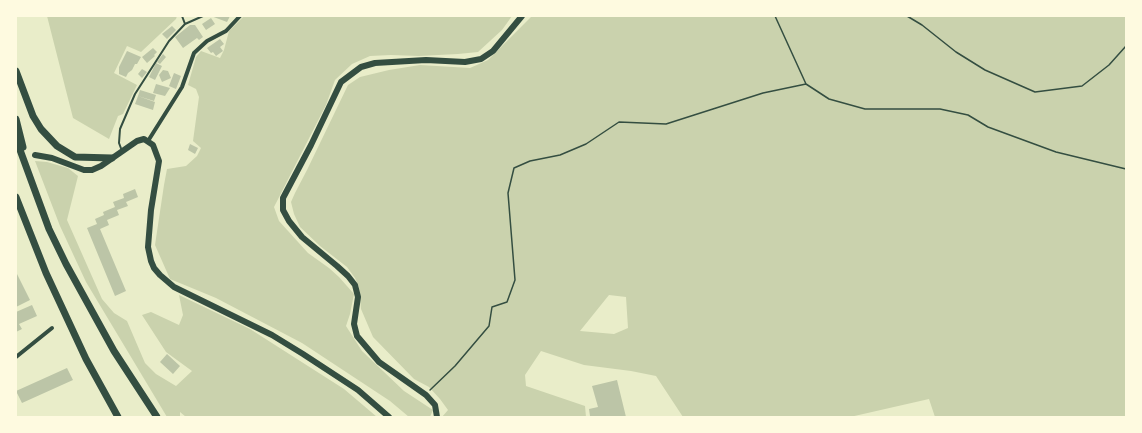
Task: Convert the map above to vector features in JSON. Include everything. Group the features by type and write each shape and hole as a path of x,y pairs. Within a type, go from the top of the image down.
{"highway":[{"path":"16,71 33,116 41,129 57,146 75,156 112,158"},
{"path":"16,119 27,169"},
{"path":"16,139 40,205 66,264 114,350 157,417"},
{"path":"16,197 46,273 86,359 118,417"},
{"path":"16,205 21,211"}],"main road":[{"path":"437,417 435,405 426,395 379,362 357,336 354,324 358,297 355,285 337,266 302,237 289,221 283,210 283,198 311,145 341,82 361,67 375,63 426,60 465,62 481,59 493,51 522,16"},
{"path":"35,155 52,158 84,170 92,170 101,166 136,141 144,139 148,141 153,145 159,161 151,210 148,247 154,268 160,275 174,287 272,335 303,354 358,390 389,417"}],"street":[{"path":"148,141 182,87 194,54 207,41 226,31 240,16"},
{"path":"16,357 52,328"}],"lane":[{"path":"182,16 185,24"},
{"path":"122,152 119,143 120,129 135,94 169,41 185,24 203,16"}],"path":[{"path":"776,16 806,84 829,99 865,109 940,109 968,114 988,127 1056,152 1126,169"},
{"path":"907,16 922,25 956,52 985,70 1035,92 1082,86 1109,65 1126,46"},
{"path":"426,395 455,366 490,326 492,307 507,302 515,280 508,193 514,168 530,161 560,155 586,144 619,122 666,124 763,93 806,84"}],"green space":[{"path":"47,16 177,16 176,19 141,52 127,46 114,73 137,85 123,114 118,116 109,139 73,118"},
{"path":"244,16 512,16 502,30 478,52 419,56 370,56 352,64 335,80 326,105 274,207 279,221 308,253 329,268 354,294 346,326 362,351 404,391 433,410 430,417 409,417 390,401 302,343 216,298 170,279 155,245 167,169 186,166 197,156 201,148 193,141 199,97 196,89 188,85 196,57 201,51 220,58 224,50 229,31"},
{"path":"532,16 1126,16 1126,417 935,417 929,399 850,417 683,417 656,376 584,365 541,351 525,375 526,386 585,406 586,417 442,417 448,410 440,399 429,387 414,379 373,337 361,309 359,287 355,278 347,267 320,246 300,227 294,214 291,202 348,85 360,77 389,70 420,65 470,68 488,60","holes":["609,295 626,297 628,328 614,334 580,331"]},
{"path":"35,161 47,162 68,168 78,176 67,220 102,299 114,313 127,321 145,363 156,374 176,386 192,371 166,352 142,315 151,312 179,325 183,315 179,295 250,329 344,389 377,417 186,417 180,412 180,417 167,417 86,282 60,226"}],"building":[{"path":"211,16 230,16 227,22"},
{"path":"211,18 215,24 206,30 202,24"},
{"path":"190,25 195,25 203,37 199,40 197,38 183,48 175,37"},
{"path":"172,26 176,30 167,39 162,34"},
{"path":"220,39 224,44 220,47 223,51 216,56 207,48"},
{"path":"153,48 157,52 154,55 155,56 147,63 142,57"},
{"path":"127,51 141,57 126,77 119,74 119,67"},
{"path":"163,54 166,57 160,64 157,62"},
{"path":"156,63 162,66 155,80 149,77"},
{"path":"142,69 147,72 142,78 138,74"},
{"path":"163,70 168,71 171,78 162,82 159,75"},
{"path":"174,73 181,76 176,89 169,86"},
{"path":"156,84 170,88 165,96 153,93"},
{"path":"140,90 156,95 154,101 138,96"},
{"path":"138,96 155,102 153,110 135,104"},
{"path":"190,144 198,148 195,154 188,150"},
{"path":"135,189 138,197 126,202 128,206 117,210 119,215 107,220 109,225 100,229 126,291 115,296 87,228 97,224 95,219 104,215 103,212 115,207 113,202 124,198 123,194"},
{"path":"16,272 30,300 16,307"},
{"path":"32,305 37,316 19,324 22,329 16,332 16,312"},
{"path":"167,354 180,366 173,374 160,362"},
{"path":"67,368 73,380 22,403 16,391"},
{"path":"617,380 626,417 590,416 589,409 598,407 592,386"}]}
